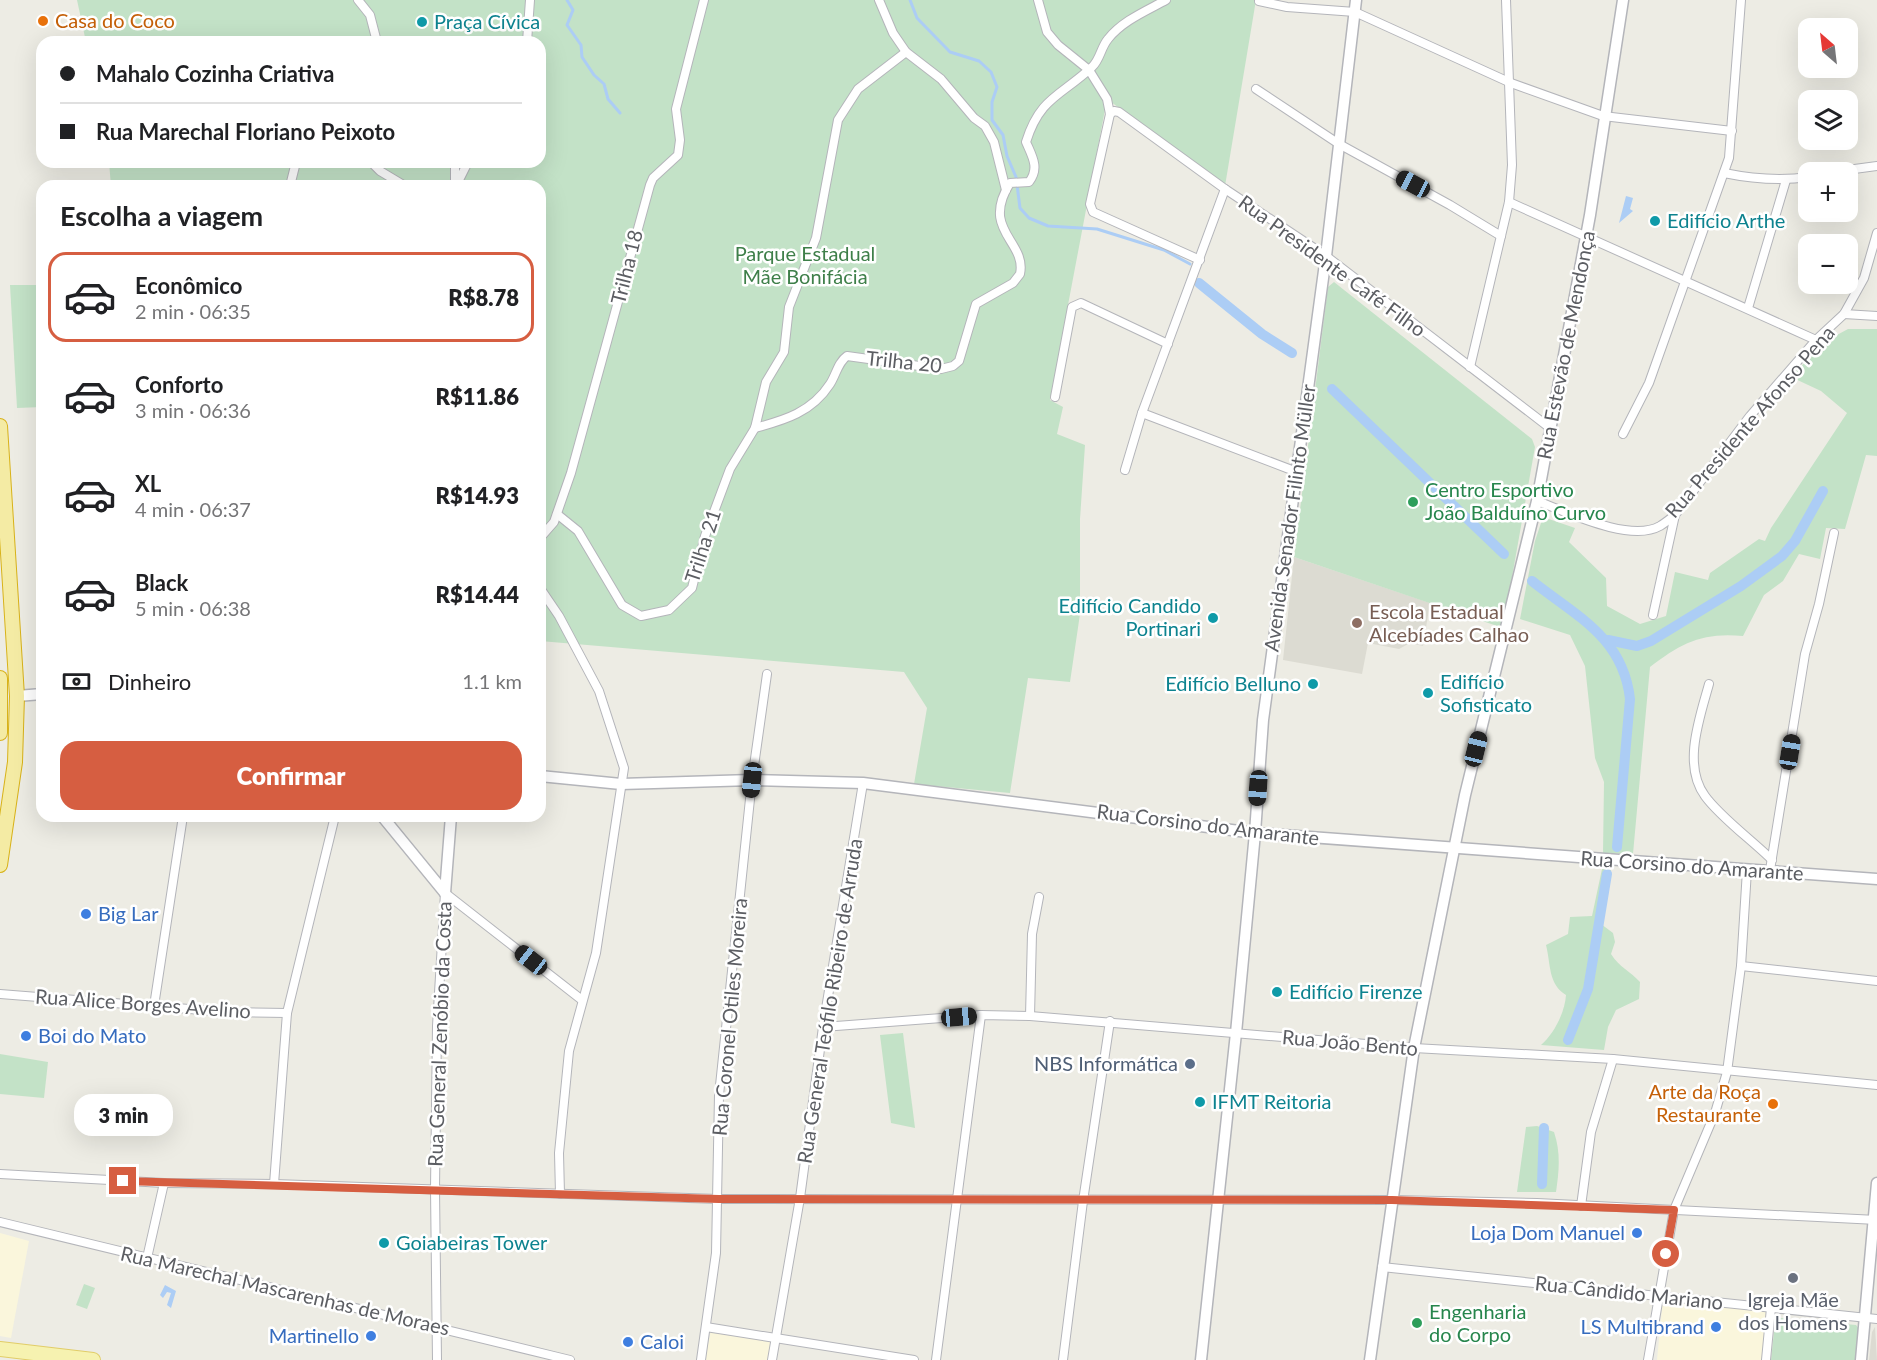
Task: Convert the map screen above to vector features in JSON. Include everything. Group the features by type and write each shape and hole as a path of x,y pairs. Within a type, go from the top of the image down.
{"highway":[{"path":"0,426 17,696 15,762 0,865"},
{"path":"0,678 0,733"}],"main road":[{"path":"0,1349 93,1360"}],"street":[{"path":"358,0 370,15 375,36"},
{"path":"527,36 530,0"},
{"name":"Trilha 18","path":"546,531 557,514 597,383 650,185 653,178 678,155 680,140 676,109 704,0"},
{"path":"879,0 893,33 906,52 941,79 974,118 985,126 994,142 1008,187 1029,182 1034,177 1036,163 1026,142 1033,120 1050,100 1095,65 1107,39 1125,23 1166,0"},
{"path":"1038,0 1052,39 1089,70 1107,99 1110,114 1090,204 1093,212 1101,218 1200,260"},
{"name":"Avenida Senador Filinto Müller","path":"1201,1360 1236,1033 1263,720 1326,256 1356,0"},
{"path":"1470,367 1509,202 1512,165 1511,82 1506,0"},
{"name":"Rua Estevão de Mendonça","path":"1370,1360 1414,1048 1465,795 1537,501 1586,237 1623,0"},
{"path":"1623,434 1649,383 1724,173 1732,131 1741,0"},
{"path":"1259,1 1287,7 1355,12 1511,82 1604,116 1732,131"},
{"name":"Trilha 21","path":"557,514 578,531 622,605 641,616 669,610 692,588 705,536 730,469 755,428 766,382 784,352 789,307 816,238 838,120 858,89 906,52"},
{"path":"1256,89 1339,144 1501,236"},
{"name":"Rua Presidente Café Filho","path":"1110,114 1114,111 1119,112 1225,189 1326,256 1550,428"},
{"path":"1858,169 1877,166"},
{"path":"377,168 395,180"},
{"path":"1724,173 1747,178 1798,178"},
{"path":"1748,308 1786,180"},
{"name":"Trilha 20","path":"755,428 803,412 824,391 842,359 847,356 941,369 953,366 959,361 976,304 1012,283 1020,274 1018,258 1000,225 999,212 1008,187"},
{"path":"1125,470 1142,413 1225,189"},
{"path":"1509,202 1816,339"},
{"name":"Rua Presidente Afonso Pena","path":"1537,501 1611,527 1637,532 1658,528 1675,515 1750,416 1816,339 1844,314 1864,278 1877,233"},
{"path":"1055,397 1072,306 1076,304 1081,303 1168,344"},
{"path":"1844,314 1877,316"},
{"path":"1142,413 1297,472"},
{"path":"1653,615 1675,515"},
{"path":"1771,865 1805,654 1819,604 1833,533"},
{"path":"546,598 578,650 599,691 623,760 624,774 596,953 569,1052 559,1153 560,1194"},
{"name":"Rua Coronel Otiles Moreira","path":"701,1360 716,1253 719,1199 719,1095 752,780 767,674"},
{"path":"1709,684 1698,721 1694,759 1698,781 1705,796 1771,865"},
{"path":"17,696 36,694"},
{"name":"Rua Corsino do Amarante","path":"546,777 621,784 752,780 863,783 1255,833 1747,870 1771,865 1877,879"},
{"name":"Rua General Teófilo Ribeiro de Arruda","path":"772,1360 800,1198 823,1028 863,783"},
{"path":"154,1006 182,822"},
{"path":"274,1184 287,1013 334,822"},
{"path":"387,822 445,893 582,1000"},
{"name":"Rua General Zenóbio da Costa","path":"437,1360 435,1189 437,1026 451,822"},
{"path":"1648,1360 1674,1210 1715,1113 1727,1072 1741,966 1747,870"},
{"path":"1030,1016 1032,934 1039,897"},
{"path":"1741,966 1877,981"},
{"name":"Rua Alice Borges Avelino","path":"0,994 227,1012 287,1013"},
{"path":"936,1360 981,1015"},
{"name":"Rua João Bento","path":"823,1028 981,1015 1030,1016 1414,1048 1613,1059 1877,1085"},
{"path":"1063,1360 1083,1201 1110,1021"},
{"path":"1581,1206 1591,1132 1613,1059"},
{"path":"0,1174 164,1183 274,1184 719,1199 1392,1200 1581,1206 1875,1220"},
{"path":"147,1258 164,1183"},
{"path":"1861,1360 1877,1183"},
{"name":"Rua Marechal Mascarenhas de Moraes","path":"0,1222 570,1360"},
{"name":"Rua Cândido Mariano","path":"1382,1267 1877,1319"},
{"path":"1766,1360 1771,1308"},
{"path":"706,1326 914,1360"}],"shaded area":[{"name":"Escola Estadual Alcebíades Calhao","path":"1294,557 1430,603 1423,646 1410,643 1399,649 1368,643 1362,674 1283,660"},
{"path":"0,1233 29,1241 11,1338 0,1336"},
{"path":"1663,1298 1769,1309 1764,1360 1657,1360"},
{"path":"1875,1327 1877,1360 1869,1360 1872,1332"},
{"path":"711,1330 772,1340 768,1360 705,1360"}],"green space":[{"name":"Parque Estadual Mãe Bonifácia","path":"77,0 1256,0 1225,186 1107,99 1050,400 1063,407 1057,434 1085,445 1080,519 1080,614 1070,682 1028,678 1010,793 914,784 927,708 904,672 546,642 546,180 110,180 110,168 546,168 546,36 85,36"},
{"name":"Centro Esportivo João Balduíno Curvo","path":"1334,282 1532,439 1535,447 1503,628 1294,557 1328,287"},
{"path":"10,285 36,285 36,407 17,408"},
{"path":"1848,329 1877,329 1877,456 1866,455 1845,529 1826,528 1820,559 1799,554 1783,581 1764,595 1743,636 1716,636 1693,641 1672,651 1650,667 1633,854 1603,853 1604,782 1595,758 1585,666 1570,635 1520,619 1535,541 1543,517 1575,528 1569,542 1606,578 1607,606 1640,624 1666,616 1675,572 1708,580 1710,573 1759,539 1765,541 1771,528 1847,413 1821,391 1791,377 1824,342"},
{"path":"1602,869 1611,870 1601,924 1613,933 1615,942 1611,954 1640,982 1639,999 1616,1010 1608,1027 1604,1050 1541,1045 1558,1022 1566,995 1560,991 1553,980 1546,945 1568,934 1570,917 1592,916"},
{"path":"903,1033 915,1128 891,1123 880,1035"},
{"path":"0,1054 48,1062 44,1098 0,1094"},
{"path":"1537,1126 1554,1132 1559,1162 1556,1192 1517,1192 1526,1127"},
{"path":"84,1284 95,1288 87,1309 76,1305"},
{"path":"1780,1318 1856,1325 1860,1330 1858,1360 1771,1360 1775,1322"}],"water":[{"path":"1626,196 1633,198 1630,209 1633,211 1619,223"},
{"path":"165,1285 176,1291 171,1308 167,1305 171,1293 167,1292 163,1298 160,1295"}],"waterway":[{"path":"567,0 573,10 567,25 581,45 582,57 594,75 604,84 608,99 620,113"},
{"path":"910,0 917,18 950,52 979,61 991,72 997,87 992,102 992,120 1003,135 1007,156 1016,177 1020,208 1029,218 1048,226 1097,229 1164,250 1190,264"},
{"path":"1199,283 1262,334 1292,353"},
{"path":"1332,389 1504,554"},
{"path":"1608,640 1637,646 1651,641 1741,586 1782,556 1795,541 1823,491"},
{"path":"1532,581 1595,630 1618,659 1626,678 1630,699 1617,847"},
{"path":"1568,1040 1588,989 1607,874"},
{"path":"1542,1184 1544,1128"}],"place":[{"name":"Casa do Coco","path":"43,21"},
{"name":"Praça Cívica","path":"422,22"},
{"name":"Edifício Arthe","path":"1655,221"},
{"name":"Centro Esportivo João Balduíno Curvo","path":"1413,502"},
{"name":"Edifício Candido Portinari","path":"1213,618"},
{"name":"Escola Estadual Alcebíades Calhao","path":"1357,623"},
{"name":"Edifício Belluno","path":"1313,684"},
{"name":"Edifício Sofisticato","path":"1428,693"},
{"name":"Big Lar","path":"86,914"},
{"name":"Edifício Firenze","path":"1277,992"},
{"name":"Boi do Mato","path":"26,1036"},
{"name":"NBS Informática","path":"1190,1064"},
{"name":"IFMT Reitoria","path":"1200,1102"},
{"name":"Arte da Roça Restaurante","path":"1773,1104"},
{"name":"Loja Dom Manuel","path":"1637,1233"},
{"name":"Goiabeiras Tower","path":"384,1243"},
{"name":"Igreja Mãe dos Homens","path":"1793,1278"},
{"name":"Engenharia do Corpo","path":"1417,1323"},
{"name":"LS Multibrand","path":"1716,1327"},
{"name":"Martinello","path":"371,1336"},
{"name":"Caloi","path":"628,1342"}],"route":[{"path":"123,1181 719,1199 1392,1200 1537,1203 1674,1210 1666,1254"}]}
